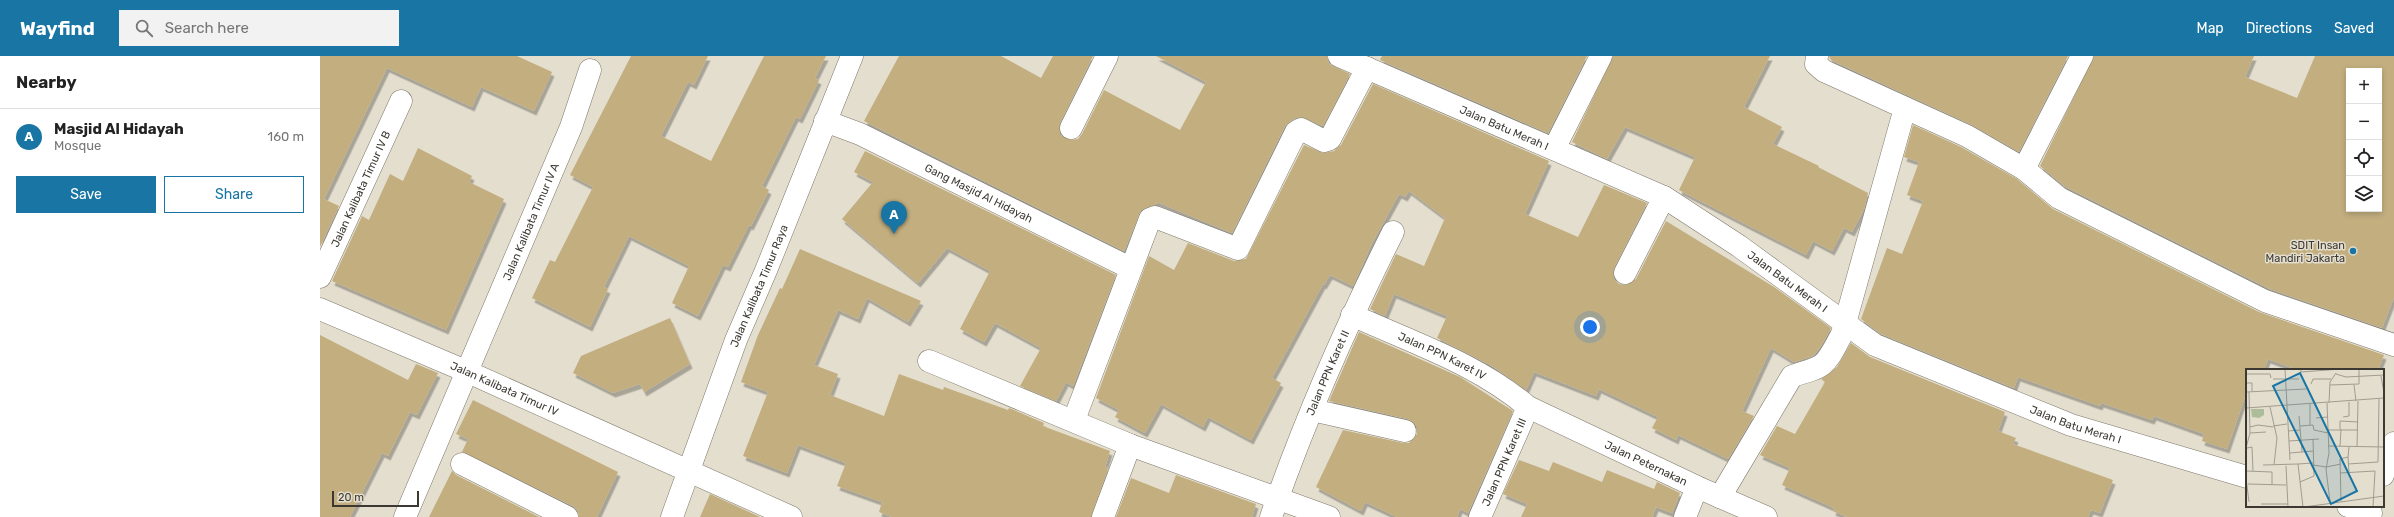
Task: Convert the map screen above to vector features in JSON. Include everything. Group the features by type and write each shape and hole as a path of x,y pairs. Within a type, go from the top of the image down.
{"street":[{"name":"Jalan Kalibata Timur Raya","path":"672,517 736,340 767,268 852,56"},
{"path":"1071,128 1107,56"},
{"name":"Jalan Batu Merah I","path":"1340,56 1664,197 1739,246 1875,345 2071,425 2246,476"},
{"path":"1554,149 1601,56"},
{"path":"1817,56 1816,64 1824,71 1968,136 2024,169 2059,198 2265,301 2394,345"},
{"path":"2024,169 2082,56"},
{"path":"1074,420 1130,268 1152,217 1238,248 1296,132 1301,129 1324,141 1330,139 1367,68"},
{"name":"Jalan Kalibata Timur IV A","path":"404,517 468,372 571,127 590,70"},
{"name":"Jalan Kalibata Timur IV B","path":"320,278 401,101"},
{"path":"1720,497 1792,376 1819,368 1829,358 1846,324 1905,108"},
{"name":"Gang Masjid Al Hidayah","path":"825,121 860,134 1130,268"},
{"path":"1625,273 1664,197"},
{"name":"Jalan PPN Karet II","path":"1275,508 1312,410 1352,315 1393,232"},
{"name":"Jalan Kalibata Timur IV","path":"320,309 468,372 791,517"},
{"name":"Jalan PPN Karet IV","path":"1352,315 1475,371 1506,388 1528,407"},
{"path":"929,361 1074,420 1275,508 1329,517"},
{"name":"Jalan Peternakan","path":"1528,407 1697,487 1766,517"},
{"name":"Jalan PPN Karet III","path":"1480,517 1528,407"},
{"path":"1312,410 1404,431"},
{"path":"2384,474 2394,442"},
{"path":"1103,517 1130,445"},
{"path":"462,464 568,517"},
{"path":"2384,477 2394,480"},
{"path":"1685,517 1697,487"},
{"path":"2352,507 2372,512"}],"building":[{"path":"320,56 517,56 552,72 534,111 481,87 472,107 387,68 324,199 339,206 320,247"},
{"path":"631,56 708,56 694,85 688,82 661,136 711,161 764,56 826,56 815,78 819,80 800,119 796,117 762,186 769,190 751,226 749,225 728,267 723,265 698,316 672,303 689,266 629,236 604,287 608,289 590,327 532,298 550,260 555,262 593,187 570,175"},
{"path":"899,56 1001,56 1041,78 1053,56 1093,56 1060,123 1060,135 1071,140 1078,139 1082,134 1104,90 1180,130 1206,82 1156,56 1327,56 1329,64 1350,74 1323,126 1301,117 1295,118 1285,126 1232,233 1157,202 1155,205 1141,210 1124,251 864,121"},
{"path":"1382,56 1587,56 1548,133 1380,60"},
{"path":"1613,56 1770,56 1744,107 1782,127 1773,144 1819,166 1818,167 1868,193 1864,209 1852,232 1844,228 1832,251 1813,241 1806,255 1679,190 1695,157 1625,127 1607,159 1572,142"},
{"path":"1829,56 2068,56 2019,152 1972,125 1831,60"},
{"path":"2094,56 2254,56 2245,77 2297,98 2315,56 2394,56 2394,297 2382,328 2270,289 2066,187 2040,166"},
{"path":"1373,84 1549,161 1525,214 1578,237 1604,185 1647,203 1614,268 1614,279 1619,284 1626,285 1636,279 1666,221 1774,287 1831,328 1821,346 1813,356 1794,362 1771,348 1742,411 1754,416 1728,459 1678,435 1676,440 1652,428 1658,417 1599,389 1596,396 1534,372 1526,390 1494,367 1437,338 1447,316 1394,294 1385,316 1370,309 1396,254 1424,266 1445,218 1409,191 1405,197 1399,194 1372,243 1353,286 1330,275 1324,285 1323,284 1272,378 1281,383 1251,440 1208,417 1203,427 1161,404 1145,433 1115,417 1119,410 1096,398 1149,256 1174,270 1188,243 1234,261 1246,259 1304,145 1323,153 1334,151 1341,145"},
{"path":"1913,125 1961,147 2017,179 2053,209 2259,312 2384,355 2378,369 2295,369 2268,359 2264,369 2246,369 2246,394 2227,449 2202,441 2204,434 2154,416 2152,420 2101,403 2100,406 2018,377 2014,388 1881,334 1861,319 1887,248 1902,254 1923,201 1907,195 1919,162 1904,157"},
{"path":"418,148 472,176 469,182 504,199 446,330 332,281 362,216 369,220 390,174 403,181"},
{"path":"865,151 1116,275 1073,386 1066,382 1056,401 1020,386 1041,348 995,323 984,342 960,329 990,271 947,248 918,283 842,219 873,182 854,172"},
{"path":"800,249 921,301 908,322 867,298 858,319 838,310 814,365 838,374 830,395 884,416 899,374 943,390 944,387 1008,410 1009,408 1044,423 1043,426 1110,451 1105,467 1108,468 1091,517 892,517 879,512 882,502 837,486 846,463 798,445 787,473 743,456 768,392 741,382 758,335 780,288 782,289"},
{"path":"670,318 690,364 644,392 640,384 613,393 573,373 581,356"},
{"path":"1359,332 1460,377 1513,411 1468,513 1460,509 1457,517 1397,517 1365,502 1361,511 1316,487 1343,430 1403,443 1409,443 1417,434 1417,427 1408,419 1329,401"},
{"path":"320,335 408,380 416,364 438,373 417,415 410,412 388,456 382,453 350,517 320,517"},
{"path":"1851,343 1870,357 2005,412 1998,431 2016,438 2013,444 2113,480 2100,513 2091,510 2088,517 1847,517 1833,511 1834,508 1782,485 1790,468 1760,455 1777,426 1795,434 1825,382 1821,379 1837,367"},
{"path":"473,400 618,472 597,517 579,517 578,511 573,506 462,452 468,439 456,434"},
{"path":"1519,460 1549,471 1553,462 1602,482 1607,470 1654,489 1657,482 1680,493 1672,513 1656,507 1652,517 1521,517 1527,504 1503,494"},
{"path":"452,471 456,475 539,517 429,517"},
{"path":"1176,475 1256,504 1252,517 1116,517 1131,478 1169,493"},
{"path":"710,494 760,517 700,517"}],"place":[{"name":"Masjid Al Hidayah","path":"894,234"},
{"name":"SDIT Insan Mandiri Jakarta","path":"2353,251"}]}
